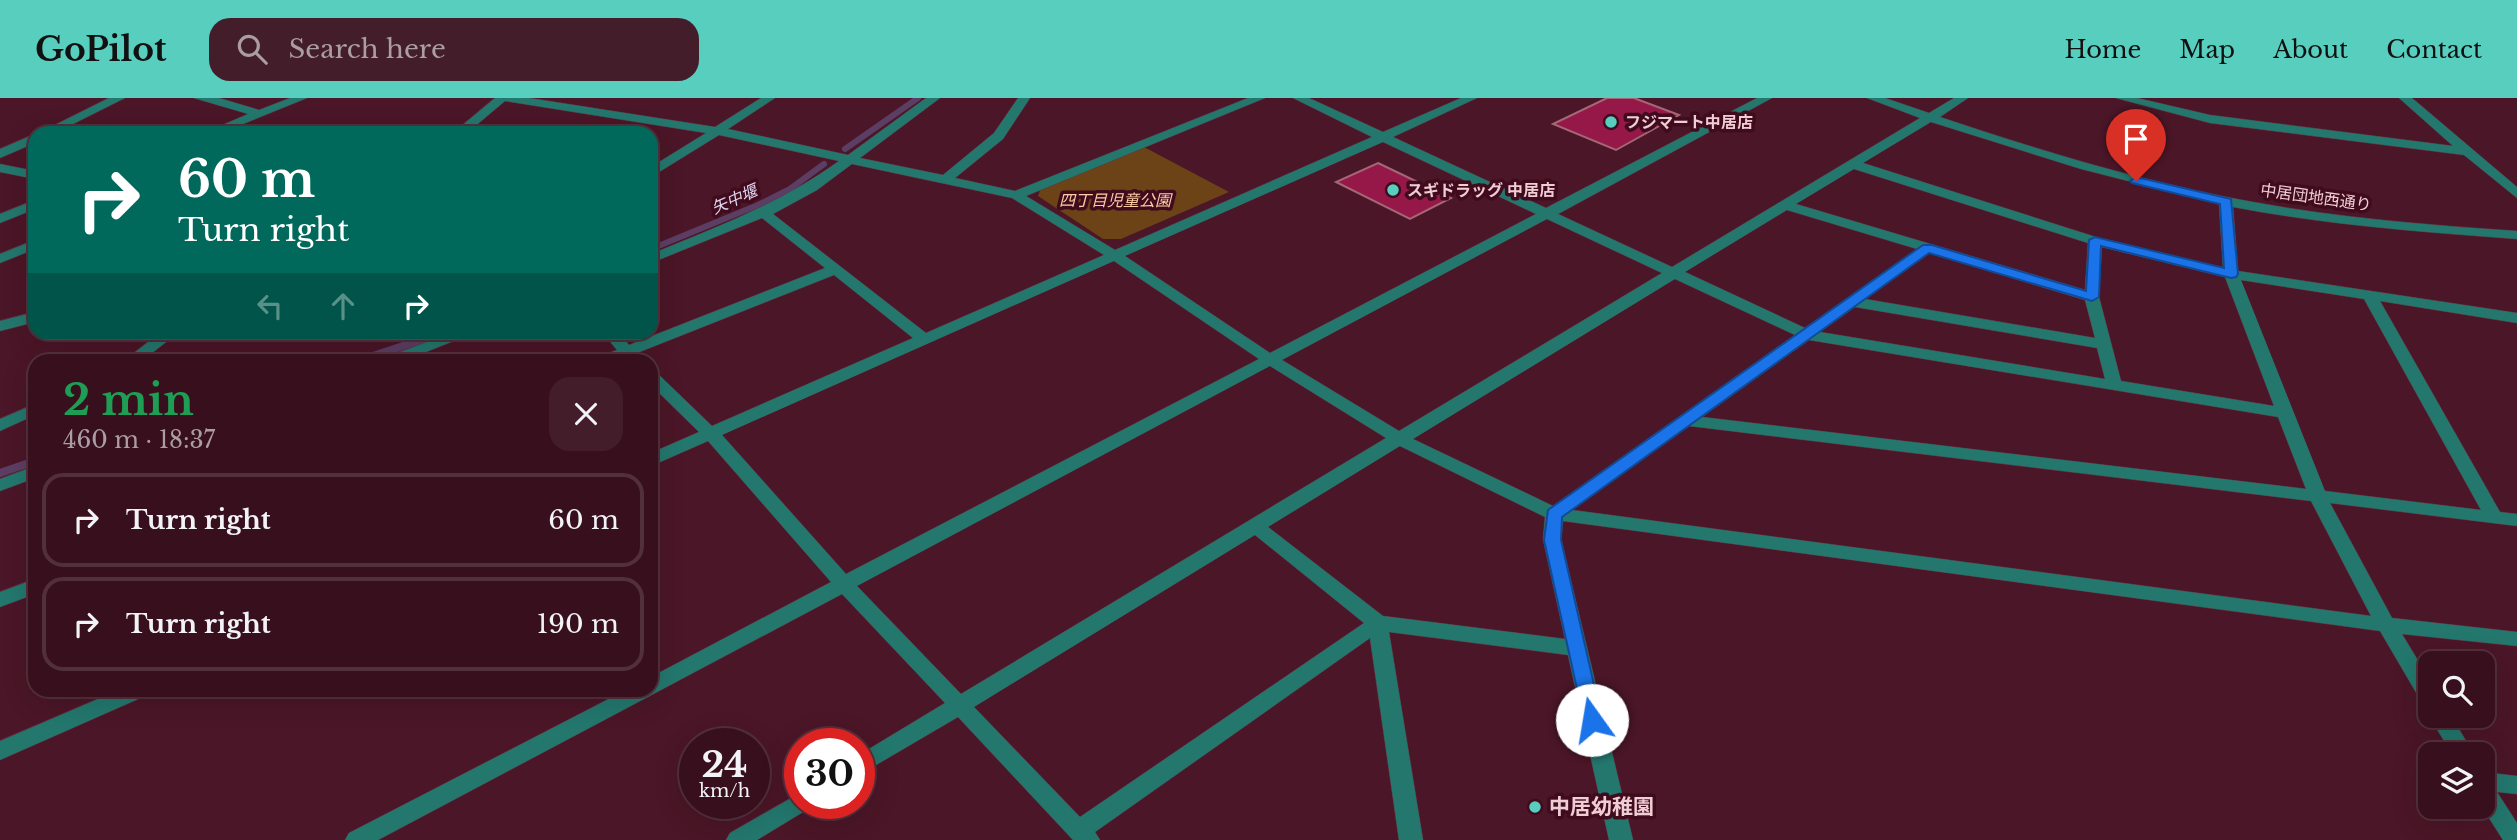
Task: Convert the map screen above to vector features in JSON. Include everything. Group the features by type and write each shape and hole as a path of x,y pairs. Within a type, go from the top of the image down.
{"street":[{"path":"60,126 119,98"},
{"path":"200,98 227,103 259,114"},
{"path":"228,126 301,98"},
{"path":"468,126 504,98 718,131 1016,195 1268,358 1401,440 1554,514 2386,625 2517,639"},
{"path":"658,169 769,98"},
{"path":"658,256 764,213 812,187 934,98"},
{"path":"946,178 999,136 1024,98"},
{"path":"1016,195 1259,98"},
{"path":"1299,98 1807,335 2286,413"},
{"path":"658,457 1471,98"},
{"path":"658,681 1766,98"},
{"name":"中居団地西通り","path":"1873,98 2031,153 2226,201 2344,220 2517,235"},
{"path":"875,756 1962,98"},
{"path":"2122,98 2210,119 2465,151"},
{"path":"2405,98 2517,194"},
{"path":"0,154 28,141"},
{"path":"1855,164 2095,240 2231,274 2514,321"},
{"path":"0,168 28,174"},
{"path":"2226,201 2231,274 2318,497 2386,625 2418,678"},
{"path":"1787,206 2092,297"},
{"path":"0,219 28,207"},
{"path":"764,213 923,339"},
{"path":"2095,240 2092,297 2114,384"},
{"path":"0,259 28,247"},
{"path":"1554,514 1927,248"},
{"path":"635,354 836,269"},
{"path":"2369,295 2494,517"},
{"path":"1854,302 2103,344"},
{"path":"0,326 28,319"},
{"path":"141,354 161,340"},
{"path":"409,354 447,340"},
{"path":"616,340 628,354"},
{"path":"658,383 711,433 844,584 1083,835 1378,623"},
{"path":"0,426 28,413"},
{"path":"1685,421 2517,520"},
{"path":"0,485 28,475"},
{"path":"1554,514 1552,540 1621,840"},
{"path":"1256,527 1378,623 1575,648"},
{"path":"0,600 28,589"},
{"path":"1378,623 1411,840"},
{"path":"0,751 122,697"},
{"path":"357,840 630,697"},
{"path":"2495,782 2517,785"},
{"path":"2495,808 2515,840"},
{"path":"738,840 784,812"}],"green space":[{"name":"四丁目児童公園","path":"1144,147 1229,192 1121,239 1103,239 1038,196 1041,188"}],"building":[{"name":"フジマート中居店","path":"1607,98 1634,98 1679,115 1616,150 1553,124"},
{"name":"スギドラッグ 中居店","path":"1378,163 1451,198 1410,219 1336,182"}],"waterway":[{"name":"矢中堰","path":"845,149 918,98"},
{"name":"矢中堰","path":"658,246 758,205 790,189 824,164"},
{"name":"矢中堰","path":"379,354 421,340"},
{"name":"矢中堰","path":"0,473 28,463"}],"place":[{"name":"フジマート中居店","path":"1611,122"},
{"name":"スギドラッグ 中居店","path":"1393,190"},
{"name":"中居幼稚園","path":"1535,807"}],"route":[{"path":"1592,720 1552,540 1554,514 1927,248 2092,297 2095,240 2231,274 2226,201 2136,181"}]}
